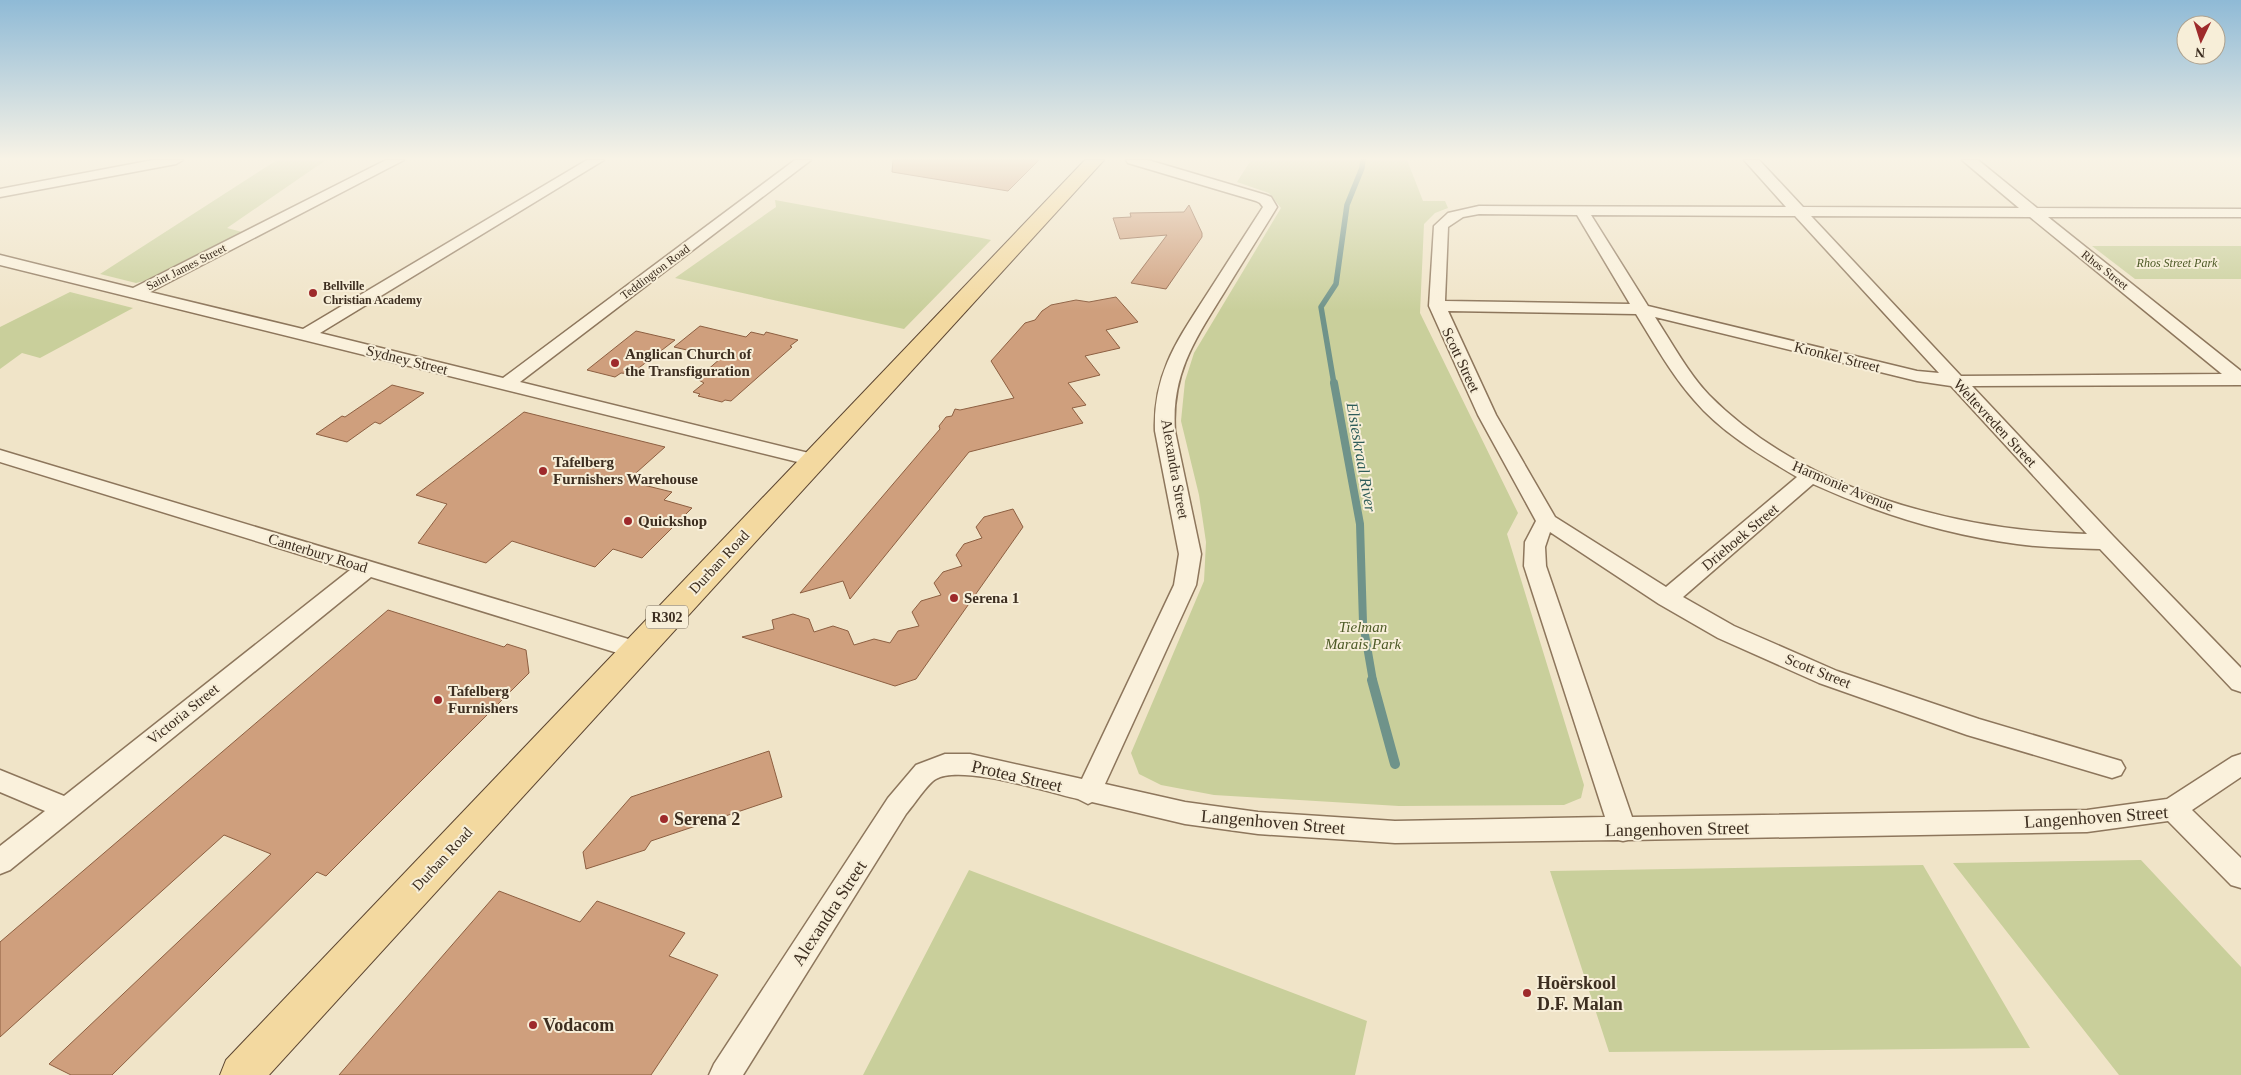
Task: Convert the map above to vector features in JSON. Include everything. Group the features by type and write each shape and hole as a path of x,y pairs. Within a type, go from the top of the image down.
{"main road":[{"name":"Durban Road","path":"240,1075 1048,210"}],"street":[{"name":"Saint James Street","path":"136,293 299,210"},
{"path":"305,335 513,210"},
{"name":"Teddington Road","path":"506,384 737,210"},
{"name":"Alexandra Street","path":"1088,793 1188,573 1190,554 1165,431 1166,393 1172,369 1182,346 1199,317 1268,210"},
{"name":"Scott Street","path":"1478,210 1447,217 1441,226 1436,306 1487,414 1547,521 1667,598 1726,632 1828,677 1976,728 2112,768"},
{"name":"Harmonie Avenue","path":"1581,210 1641,309 1690,382 1718,414 1760,445 1812,475 1876,502 1945,523 2016,537 2106,542"},
{"name":"Weltevreden Street","path":"1796,210 2106,542 2241,683"},
{"name":"Scott Street","path":"1816,210 2239,214"},
{"name":"Rhos Street","path":"2032,212 2240,380"},
{"name":"Sydney Street","path":"0,260 814,460"},
{"name":"Kronkel Street","path":"1436,306 1641,309 1917,376 1956,381 2240,380"},
{"name":"Canterbury Road","path":"0,456 637,650"},
{"name":"Driehoek Street","path":"1667,598 1812,475"},
{"path":"1547,521 1536,534 1534,548 1535,566 1623,830"},
{"name":"Victoria Street","path":"0,862 367,568"},
{"name":"Alexandra Street","path":"725,1075 897,806 925,772 945,764"},
{"name":"Protea Street","path":"945,764 970,764 1088,793"},
{"path":"2174,809 2241,764"},
{"path":"0,782 66,808"},
{"name":"Langenhoven Street","path":"1088,793 1185,813 1268,824 1396,832 1623,830 2087,821 2174,809 2241,876"}],"green space":[{"path":"199,210 253,210 227,228 242,232 144,281 136,283 100,274"},
{"path":"771,210 830,210 991,240 904,329 675,278"},
{"name":"Tielman Marais Park","path":"1280,210 1442,210 1435,213 1424,224 1420,313 1518,513 1507,534 1584,785 1581,798 1564,805 1399,806 1214,795 1161,785 1139,774 1131,753 1204,581 1206,542 1199,495 1181,421 1185,381 1194,353"},
{"name":"Rhos Street Park","path":"2092,246 2241,246 2241,279 2135,279"},
{"path":"70,292 133,308 40,358 22,353 0,369 0,327"},
{"path":"2141,860 2241,967 2241,1075 2119,1075 1953,863"},
{"path":"1923,865 2030,1048 1609,1052 1550,871"},
{"path":"969,870 1367,1021 1355,1075 863,1075"}],"building":[{"path":"1191,210 1202,237 1166,289 1131,283 1167,235 1120,239 1113,218 1131,217 1130,213"},
{"path":"1116,297 1138,322 1106,330 1120,348 1085,356 1100,375 1068,383 1086,405 1072,408 1083,423 969,452 850,599 843,581 800,593 940,429 939,426 946,417 952,416 955,409 960,410 1014,398 991,361 1025,323 1035,320 1042,311 1051,305 1076,300 1089,302"},
{"name":"Anglican Church of the Transfiguration","path":"700,326 746,337 751,332 764,335 766,332 798,340 731,401 725,400 722,402 698,396 700,394 693,392 704,383 697,379 721,358 674,347"},
{"path":"636,331 675,340 631,374 621,373 615,377 587,370"},
{"path":"392,385 424,393 380,424 375,422 347,442 316,434 342,416 345,417"},
{"name":"Tafelberg Furnishers Warehouse","path":"524,412 665,447 627,481 672,492 664,500 692,508 642,558 613,549 595,567 512,541 486,563 418,543 447,504 416,495"},
{"name":"Serena 1","path":"1013,509 1023,527 916,679 895,686 742,637 774,629 772,620 793,614 809,619 814,632 833,626 848,631 854,645 874,639 890,643 898,631 919,626 912,612 921,601 941,595 934,583 943,572 962,566 956,555 964,544 982,538 976,527 984,517"},
{"path":"388,610 504,647 507,644 526,650 529,673 326,876 317,872 112,1075 71,1075 49,1064 271,854 224,835 0,1037 0,942"},
{"name":"Serena 2","path":"769,751 782,797 651,841 645,850 586,869 583,852 631,797"},
{"name":"Vodacom","path":"499,891 580,922 597,901 685,933 669,956 718,975 651,1075 339,1075"}],"waterway":[{"name":"Elsieskraal River","path":"1334,384 1321,307 1336,284 1346,210"},
{"name":"Elsieskraal River","path":"1334,383 1360,524 1363,623 1373,681"},
{"name":"Elsieskraal River","path":"1372,680 1395,764"}],"place":[{"name":"Bellville Christian Academy","path":"313,293"},
{"name":"Anglican Church of the Transfiguration","path":"615,363"},
{"name":"Tafelberg Furnishers Warehouse","path":"543,471"},
{"name":"Quickshop","path":"628,521"},
{"name":"Serena 1","path":"954,598"},
{"name":"Tafelberg Furnishers","path":"438,700"},
{"name":"Serena 2","path":"664,819"},
{"name":"Hoërskool D.F. Malan","path":"1527,993"},
{"name":"Vodacom","path":"533,1025"}]}
